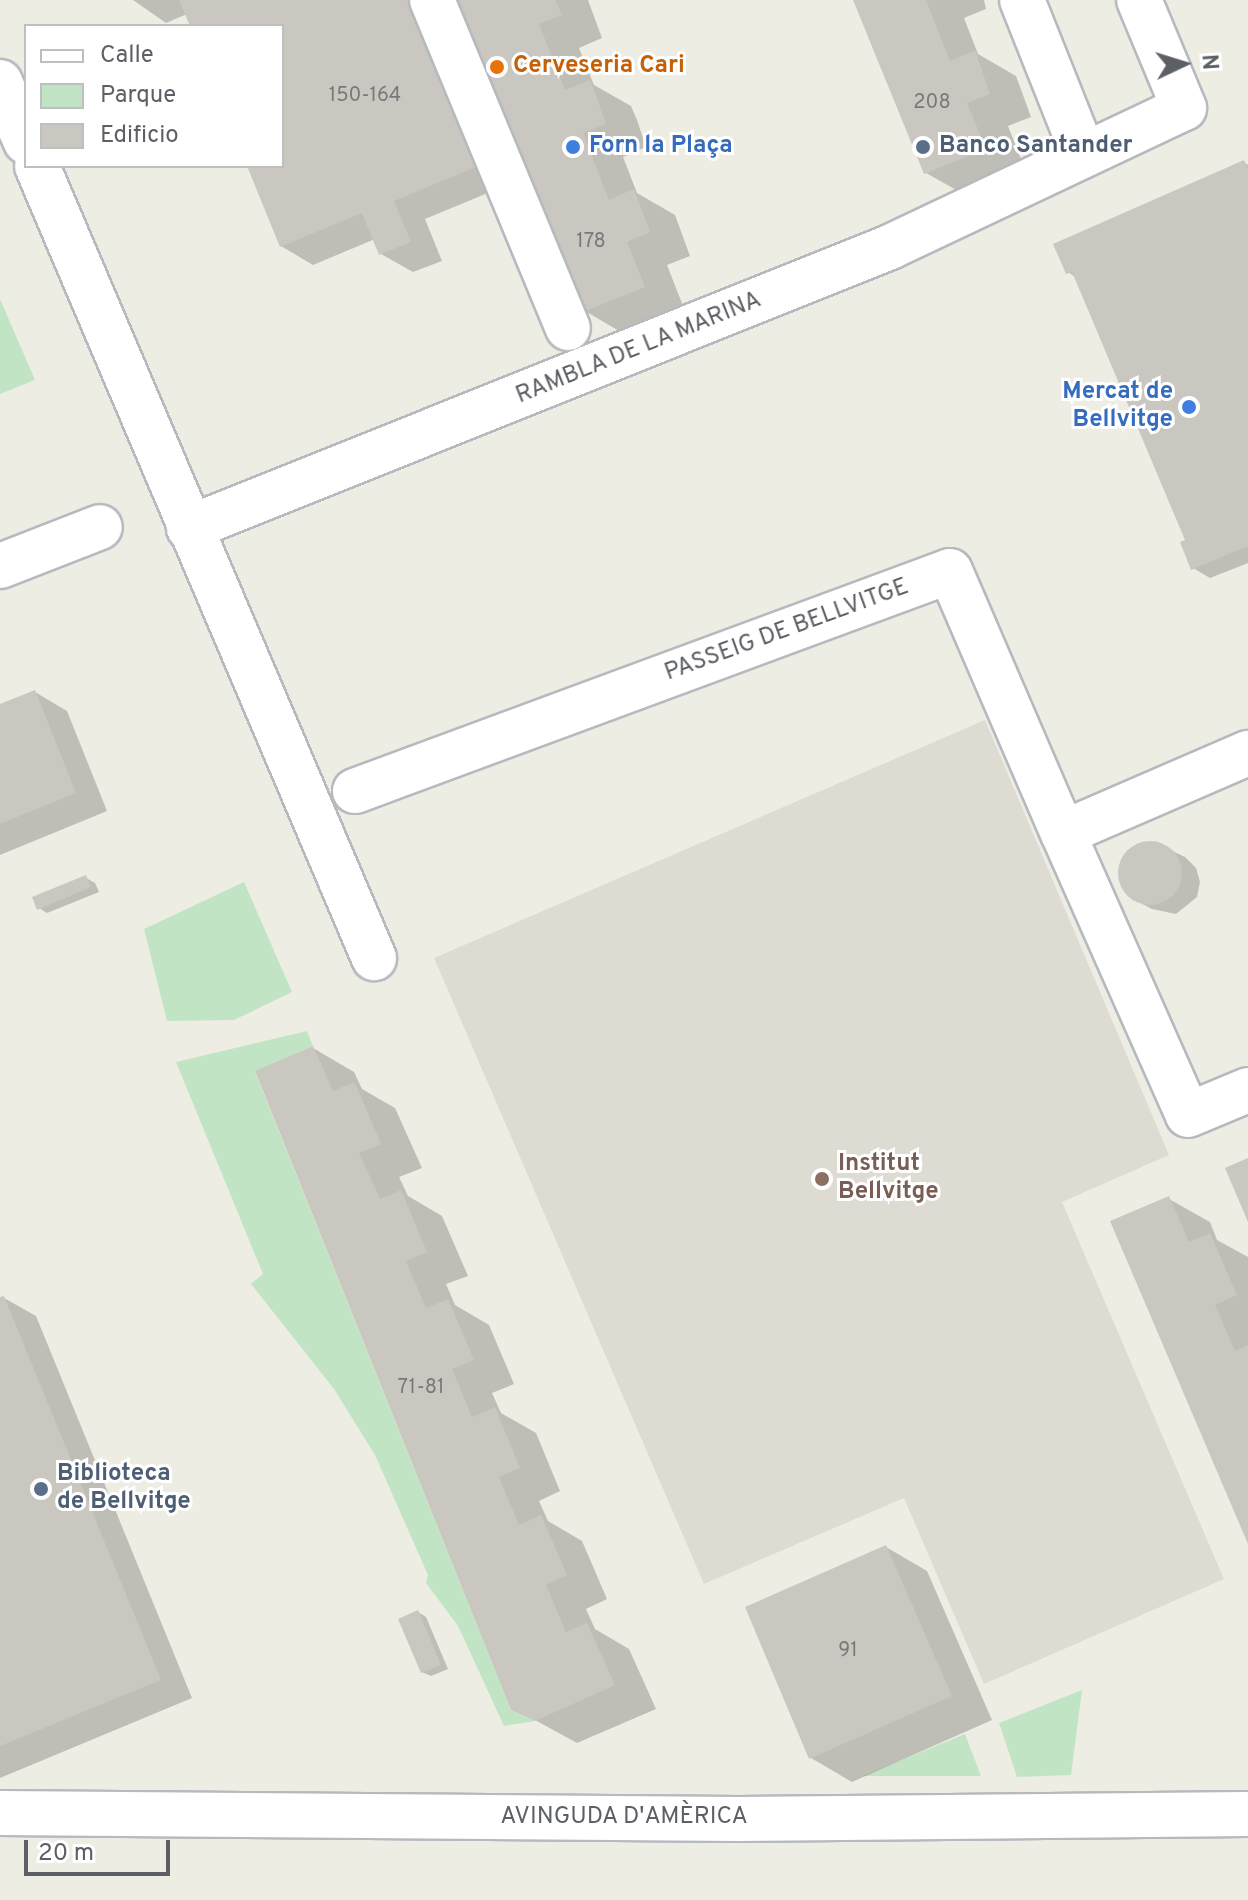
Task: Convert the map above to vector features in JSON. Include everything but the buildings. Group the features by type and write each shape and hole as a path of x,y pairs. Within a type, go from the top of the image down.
{"street":[{"name":"RAMBLA DE LA MARINA","path":"432,0 568,328"},
{"path":"1022,0 1083,153"},
{"name":"RAMBLA DE LA MARINA","path":"189,528 890,247 1083,153 1184,108 1139,0"},
{"path":"0,82 24,137"},
{"path":"38,168 374,958"},
{"path":"0,566 100,527"},
{"name":"PASSEIG DE BELLVITGE","path":"355,791 950,571 1188,1115 1248,1090"},
{"path":"1063,833 1248,753"},
{"name":"AVINGUDA D'AMÈRICA","path":"0,1813 738,1819 1248,1814"}],"shaded area":[{"name":"Institut Bellvitge","path":"985,720 1169,1155 1062,1202 1224,1579 984,1684 904,1498 704,1584 434,958"}],"green space":[{"path":"0,299 35,380 0,394"},
{"path":"244,882 292,992 234,1020 167,1021 144,929"},
{"path":"307,1031 313,1046 255,1072 511,1710 535,1721 504,1726 458,1626 426,1583 428,1575 375,1455 334,1389 251,1284 263,1274 176,1062"},
{"path":"1082,1690 1071,1775 1017,1777 999,1723"},
{"path":"965,1734 981,1776 863,1776"}],"place":[{"name":"Cerveseria Cari","path":"497,67"},
{"name":"Forn la Plaça","path":"573,147"},
{"name":"Banco Santander","path":"923,147"},
{"name":"Mercat de Bellvitge","path":"1189,407"},
{"name":"Institut Bellvitge","path":"822,1179"},
{"name":"Biblioteca de Bellvitge","path":"41,1489"}]}
